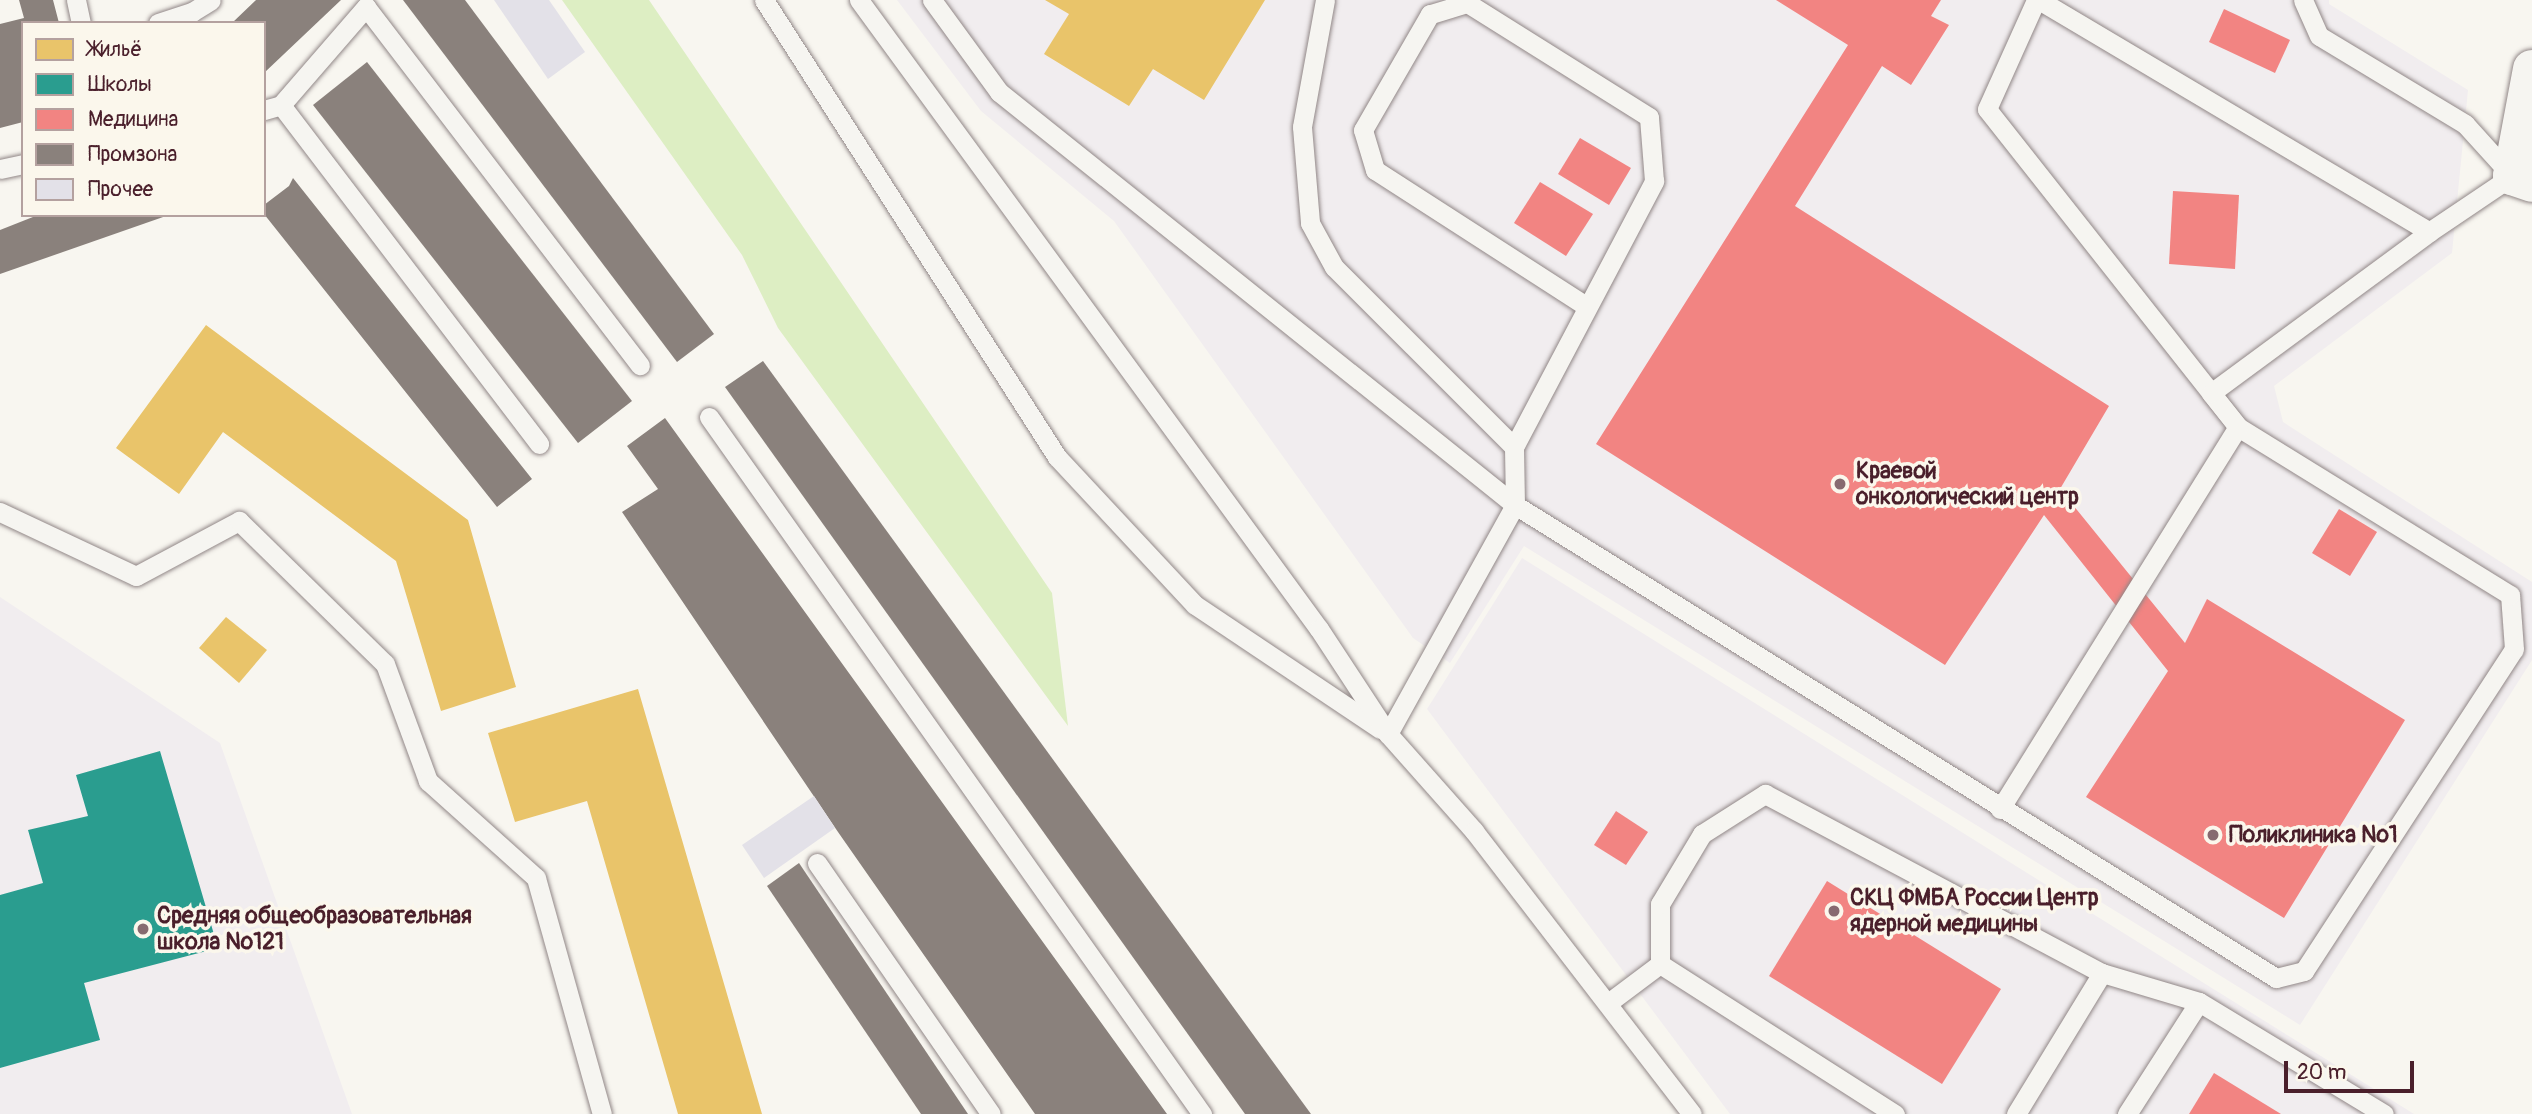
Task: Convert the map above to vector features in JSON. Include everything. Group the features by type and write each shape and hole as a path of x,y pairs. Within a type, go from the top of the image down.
{"street":[{"path":"2522,179 2532,69"}],"lane":[{"path":"76,0 81,21"},
{"path":"164,21 192,12 211,0"},
{"path":"764,0 1058,457 1195,605 1388,734"},
{"path":"859,0 1319,629 1388,734 1474,831 1692,1114"},
{"path":"932,0 999,92 1515,505 2000,809 2276,978 2304,971 2514,649 2510,595 2238,427 1987,109 2038,0 2429,232"},
{"path":"1325,0 1302,127 1310,223 1334,267 1514,447"},
{"path":"2211,394 2429,232 2522,179 2465,124 2319,36 2303,0"},
{"path":"1388,734 1515,505 1514,447 1654,181 1649,117 1467,3 1430,14 1363,130 1375,170 1586,306"},
{"path":"539,444 273,108 369,4 640,365"},
{"path":"0,169 21,164"},
{"path":"709,417 1202,1114"},
{"path":"2000,809 2238,427"},
{"path":"0,512 136,576 239,521 385,664 429,780 536,878 603,1114"},
{"path":"1660,964 1660,904 1702,834 1765,794 2102,973 2199,1002 2384,1114"},
{"path":"817,863 992,1114"},
{"path":"1608,1003 1660,964"},
{"path":"1660,964 1895,1114"},
{"path":"2016,1114 2102,973"},
{"path":"2127,1114 2199,1002"}],"shaded area":[{"name":"Краевой онкологический центр","path":"897,0 2329,0 2329,4 2468,90 2452,253 2274,386 2283,422 2532,582 2532,660 2300,1025 1524,546 1450,663 1413,638 1114,221 981,111"},
{"name":"СКЦ ФМБА России Центр ядерной медицины","path":"1522,558 2414,1114 1730,1114 1427,709"},
{"name":"Средняя общеобразовательная школа №121","path":"0,597 220,743 352,1114 0,1114"}],"green space":[{"path":"562,0 649,0 1052,593 1068,726 778,328 742,255"}],"building: Жильё":[{"path":"1045,0 1265,0 1204,100 1153,69 1129,106 1044,54 1069,14"},
{"path":"206,325 468,520 516,687 441,711 396,561 223,432 179,494 116,448"},
{"path":"226,617 267,650 239,683 199,648"},
{"path":"638,689 762,1114 678,1114 587,801 515,822 488,733"}],"building: Школы":[{"path":"160,751 218,948 84,983 100,1040 0,1068 0,895 43,883 28,830 88,816 76,775"}],"building: Медицина":[{"path":"1776,0 1941,0 1931,16 1949,25 1911,85 1882,66 1795,206 2109,406 2060,489 2185,643 2207,599 2405,720 2284,918 2086,797 2168,671 2044,515 1945,665 1596,444 1848,45"},
{"path":"2224,9 2290,40 2275,73 2209,42"},
{"path":"1580,138 1631,168 1609,205 1558,174"},
{"path":"1540,182 1593,214 1566,256 1514,223"},
{"path":"2173,191 2239,195 2235,269 2169,264"},
{"path":"2339,509 2377,532 2350,576 2312,553"},
{"path":"1616,811 1648,832 1626,865 1594,845"},
{"path":"1827,881 2001,989 1942,1084 1769,976"},
{"path":"2214,1073 2281,1114 2189,1114"}],"building: Промзона":[{"path":"19,0 53,0 58,21 21,21 21,123 0,128 0,24 24,18"},
{"path":"256,0 341,0 266,71 266,21 234,21"},
{"path":"403,0 465,0 714,334 677,362"},
{"path":"367,62 632,401 578,443 313,105"},
{"path":"293,178 532,479 497,507 266,217 266,203 289,186"},
{"path":"33,217 163,217 0,274 0,230"},
{"path":"763,361 1311,1114 1245,1114 725,387"},
{"path":"665,418 1167,1114 1035,1114 838,832 622,512 658,489 627,446"},
{"path":"799,863 968,1114 921,1114 767,886"}],"building: Прочее":[{"path":"494,0 549,0 585,52 548,79"},
{"path":"814,796 835,828 764,878 742,845"}],"place":[{"name":"Краевой онкологический центр","path":"1840,484"},
{"name":"Поликлиника №1","path":"2213,835"},
{"name":"СКЦ ФМБА России Центр ядерной медицины","path":"1834,911"},
{"name":"Средняя общеобразовательная школа №121","path":"143,929"}]}
